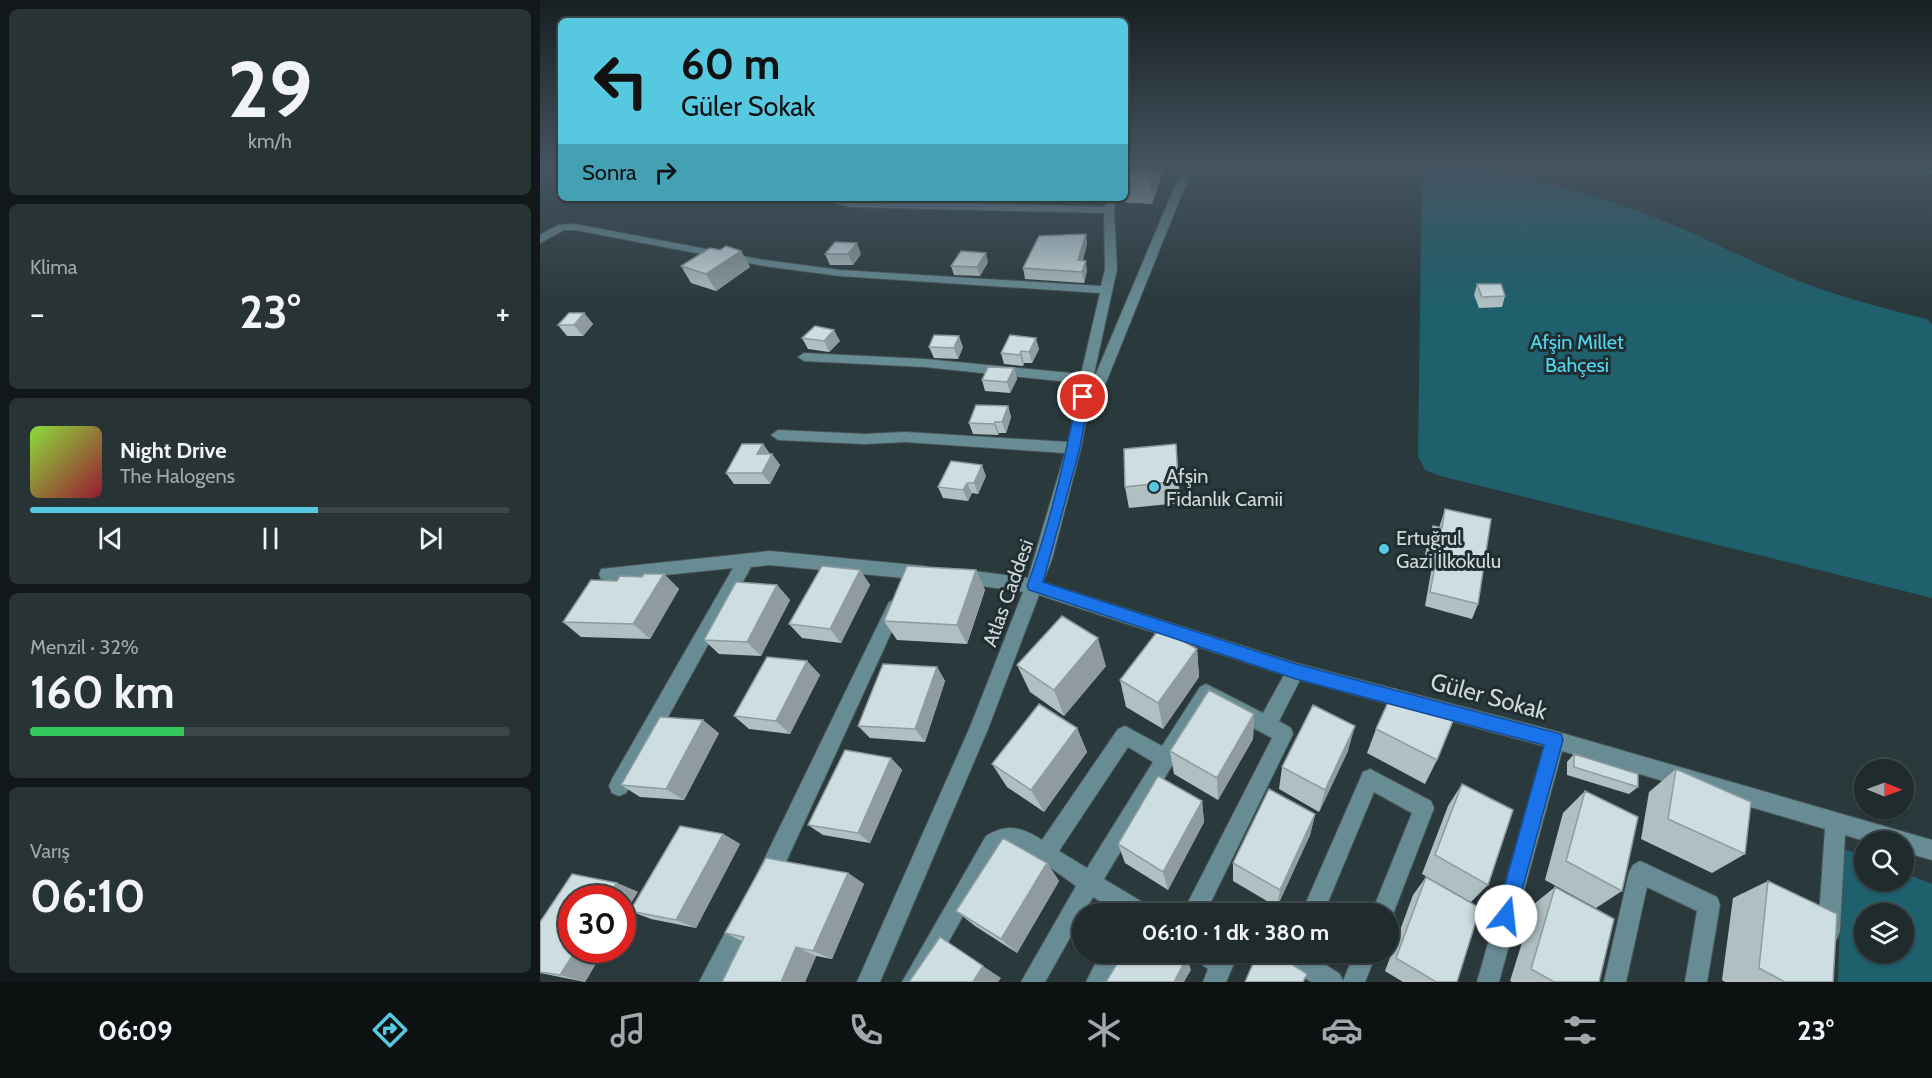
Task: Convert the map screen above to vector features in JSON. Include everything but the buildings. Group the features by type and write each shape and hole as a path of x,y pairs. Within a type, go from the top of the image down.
{"street":[{"name":"Atlas Caddesi","path":"868,982 980,729 1044,559 1074,448 1086,379 1112,269 1111,215"},
{"path":"1080,414 1090,405 1168,215"},
{"path":"540,240 562,227 575,227 764,263 840,273 1106,290"},
{"path":"804,357 925,363 1086,379"},
{"path":"778,435 865,439 905,437 1074,448"},
{"name":"Güler Sokak","path":"607,574 770,558 1034,586 1296,671 1555,740 1932,850"},
{"path":"620,786 746,560"},
{"path":"710,982 757,898 912,572"},
{"path":"1267,725 1296,671"},
{"path":"1032,982 1090,882 1206,693 1284,734 1199,903"},
{"path":"1045,854 1125,735 1166,759"},
{"path":"1488,982 1555,740"},
{"path":"1316,903 1370,779 1424,808 1386,903"},
{"path":"1827,948 1836,822"},
{"path":"913,982 993,843 1004,837 1017,837 1123,903"},
{"path":"1616,982 1640,872 1709,905 1696,982"},
{"path":"1097,982 1108,963"},
{"path":"1304,963 1332,982"},
{"path":"1354,982 1362,963"}],"green space":[{"name":"Afşin Millet Bahçesi","path":"1421,215 1649,215 1815,287 1927,319 1932,324 1932,598 1440,476 1425,470 1418,456"},
{"path":"1842,848 1854,853 1854,891 1914,891 1914,877 1932,884 1932,982 1838,982"}],"place":[{"name":"Afşin Fidanlık Camii","path":"1154,487"},
{"name":"Ertuğrul Gazi İlkokulu","path":"1384,549"}],"route":[{"path":"1083,397 1074,448 1044,559 1034,586 1296,671 1555,740 1506,916"}]}
